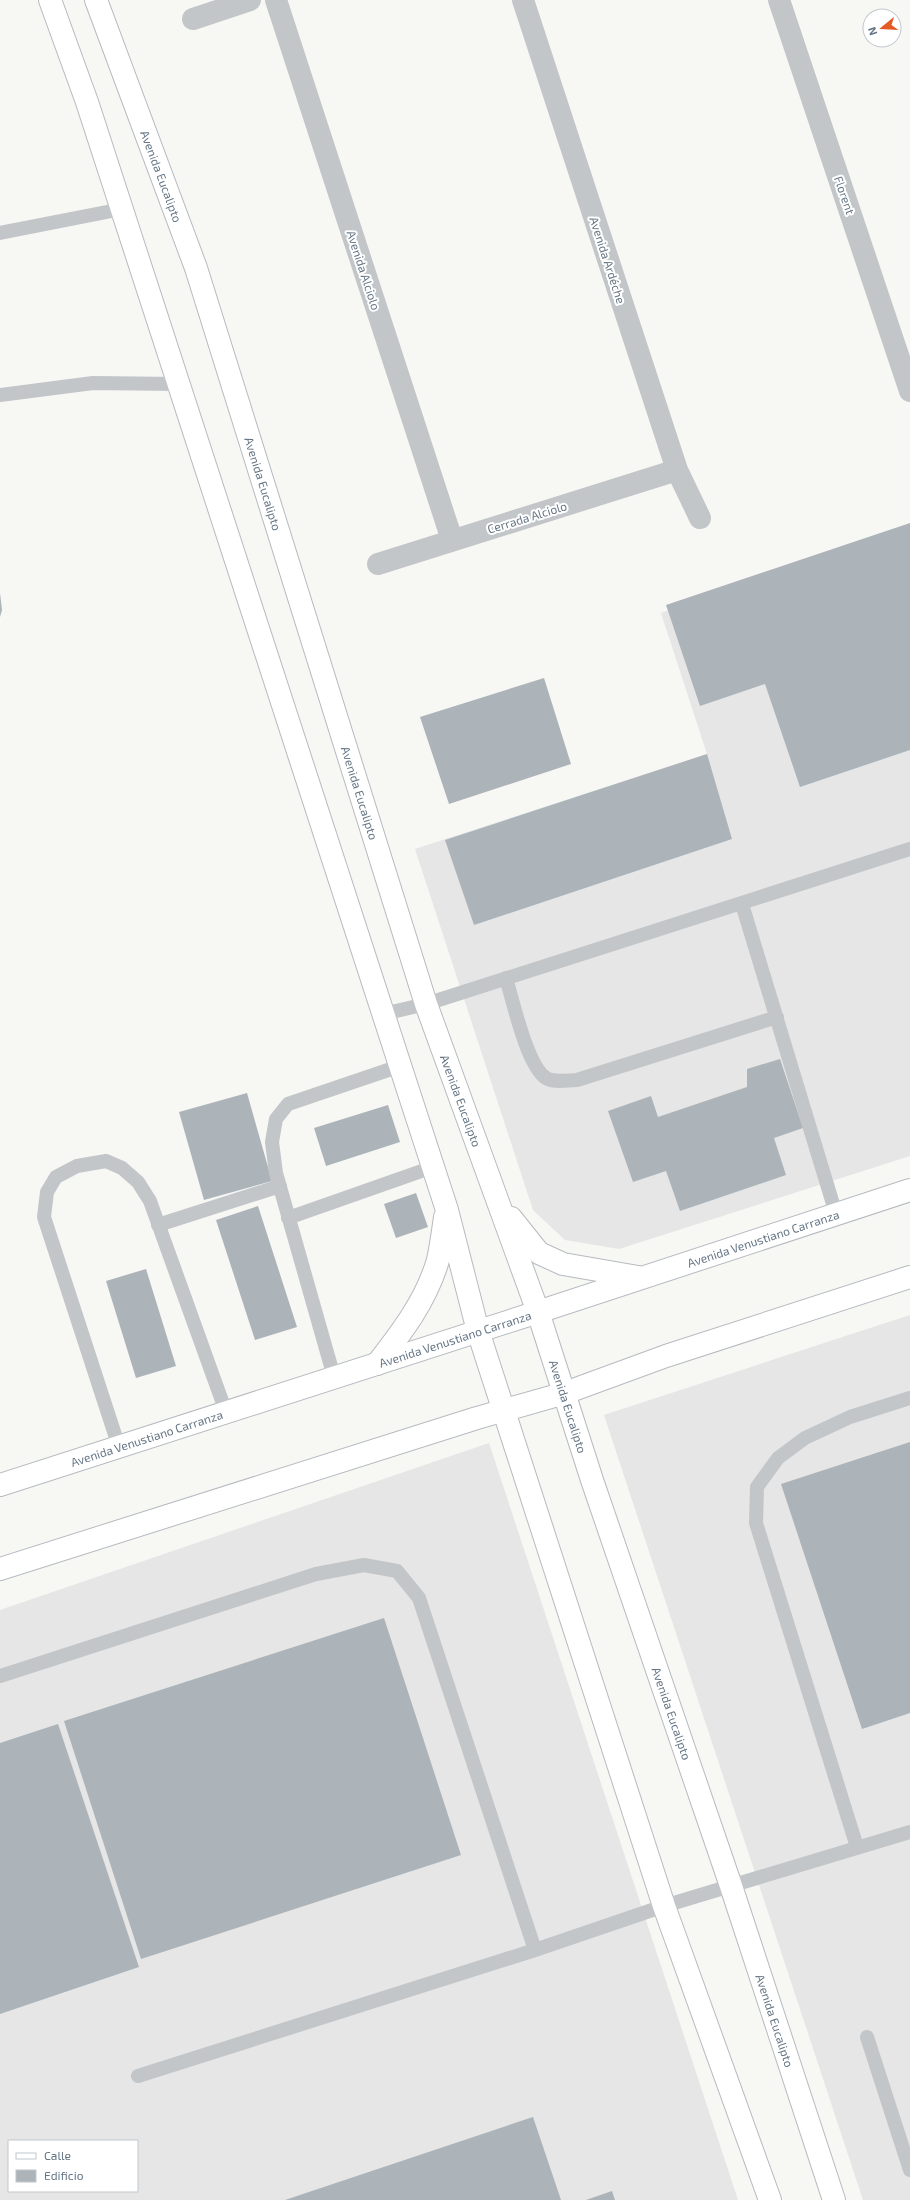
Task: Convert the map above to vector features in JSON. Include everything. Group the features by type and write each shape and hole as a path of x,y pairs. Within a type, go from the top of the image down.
{"street":[{"path":"50,0 88,102 447,1210 478,1331 664,1906 770,2200"},
{"name":"Avenida Eucalipto","path":"96,0 196,268 426,1004 538,1312 592,1480 731,1886 834,2200"},
{"path":"193,18 250,0"},
{"name":"Avenida Alciolo","path":"276,0 452,540"},
{"name":"Avenida Ardéche","path":"523,0 677,470 700,518"},
{"name":"Florent","path":"779,0 910,391"},
{"name":"Cerrada Alciolo","path":"378,564 677,470"},
{"name":"Avenida Venustiano Carranza","path":"0,1485 643,1278 910,1190"},
{"path":"500,1204 539,1253 564,1264 643,1278"},
{"path":"377,1364 408,1323 425,1294 438,1260 447,1210"},
{"path":"0,1569 503,1410 565,1393 666,1356 910,1277"}],"lane":[{"path":"0,233 122,209"},
{"path":"0,395 93,383 179,384"},
{"path":"383,1014 426,1004 910,849"},
{"path":"742,904 836,1214"},
{"path":"506,978 529,1054 536,1068 547,1078 559,1081 577,1080 777,1017"},
{"path":"334,1377 280,1186 272,1142 276,1119 288,1104 400,1066"},
{"path":"119,1447 44,1218 47,1192 56,1177 77,1166 106,1162 122,1168 138,1182 150,1201 226,1412"},
{"path":"288,1218 433,1167"},
{"path":"158,1225 280,1186"},
{"path":"857,1847 756,1523 757,1487 778,1458 805,1438 850,1417 910,1398"},
{"path":"0,1676 316,1574 364,1565 397,1571 419,1598 535,1950"},
{"path":"138,2076 535,1950 664,1906 910,1832"},
{"path":"867,2037 910,2170"}],"shaded area":[{"path":"910,528 910,1156 619,1249 565,1240 533,1210 415,849 707,754 661,613"},
{"path":"910,1315 910,2200 863,2200 604,1415"},
{"path":"489,1443 738,2200 0,2200 0,1610"}],"building":[{"path":"910,523 910,750 800,787 765,684 700,706 666,605"},
{"path":"0,593 2,610 0,617"},
{"path":"544,678 571,764 449,804 420,717"},
{"path":"707,754 732,839 474,925 445,840"},
{"path":"780,1059 803,1128 774,1138 786,1175 680,1211 666,1171 633,1182 608,1111 651,1096 658,1117 747,1087 747,1069"},
{"path":"247,1093 272,1181 204,1200 179,1112"},
{"path":"388,1105 400,1142 326,1166 314,1128"},
{"path":"416,1193 428,1227 396,1238 384,1204"},
{"path":"258,1206 297,1327 255,1340 216,1220"},
{"path":"146,1269 176,1366 136,1378 106,1281"},
{"path":"910,1442 910,1713 862,1729 781,1484"},
{"path":"384,1618 461,1855 141,1959 64,1721"},
{"path":"58,1724 139,1967 0,2014 0,1743"},
{"path":"533,2117 561,2200 285,2200"},
{"path":"612,2191 615,2200 586,2200"}]}
